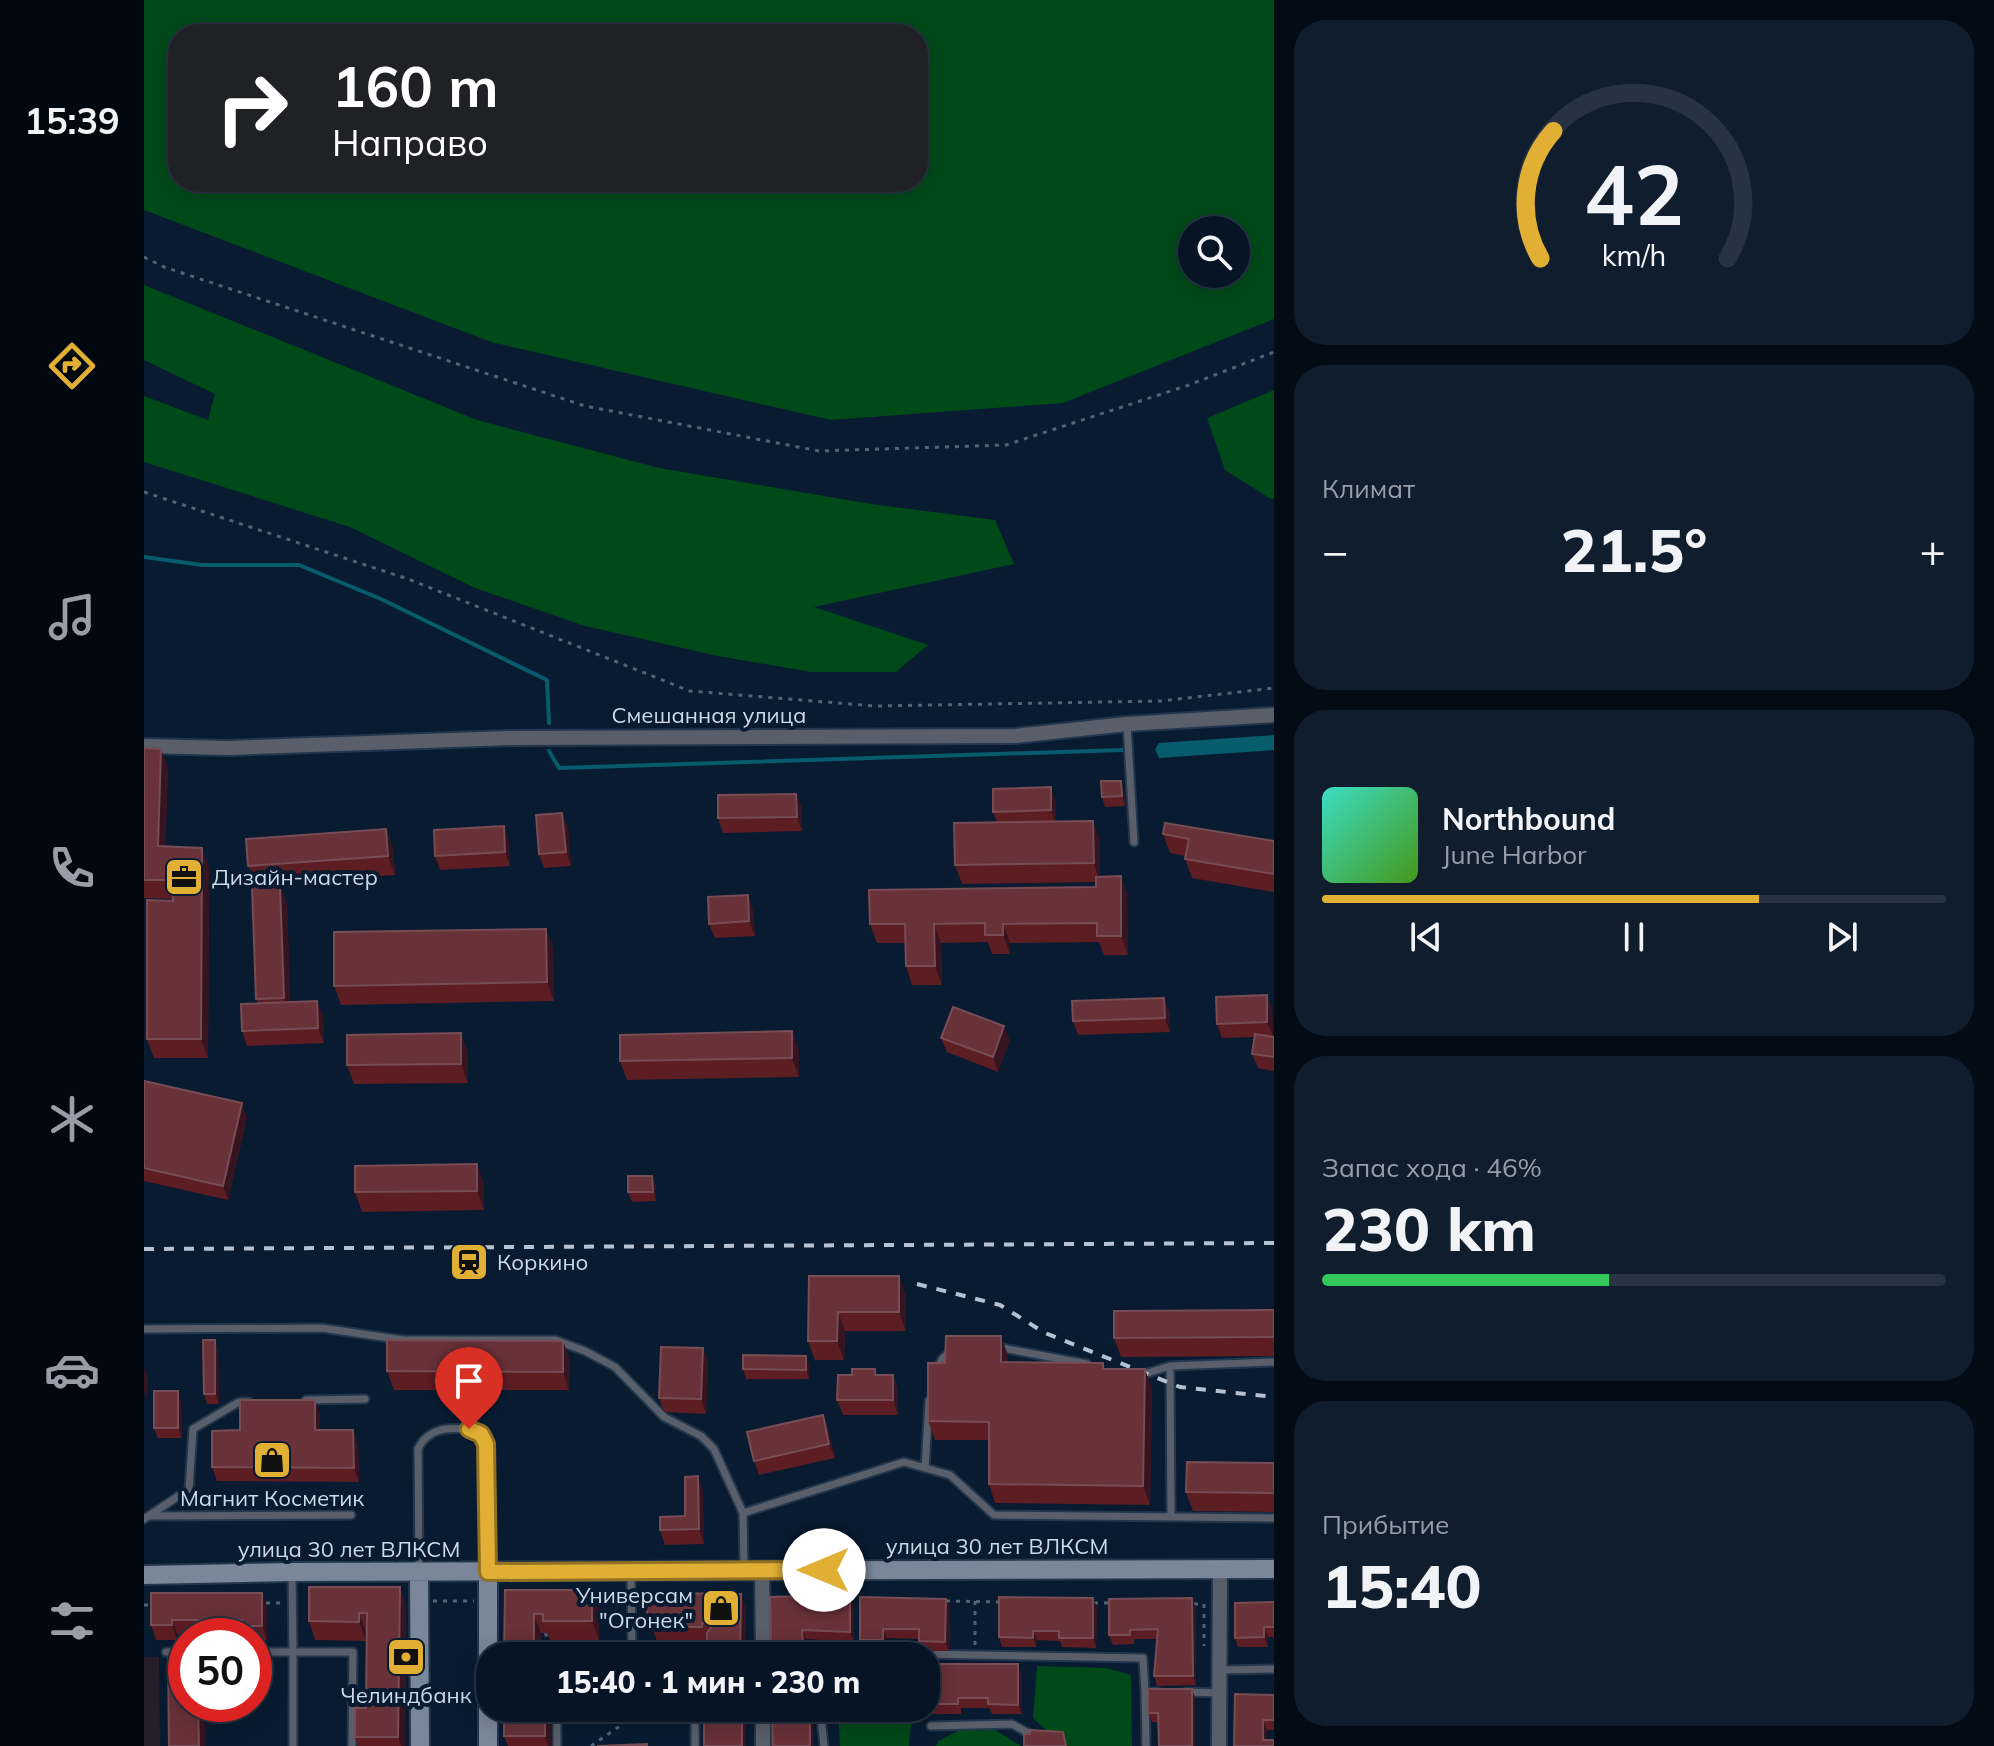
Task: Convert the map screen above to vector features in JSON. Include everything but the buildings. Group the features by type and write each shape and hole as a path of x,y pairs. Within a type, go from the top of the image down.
{"main road":[{"name":"улица 30 лет ВЛКСМ","path":"144,1575 1274,1569"},
{"path":"419,1572 420,1746"},
{"path":"488,1572 488,1746"}],"street":[{"name":"Смешанная улица","path":"144,746 229,748 509,738 1015,736 1127,724 1274,715"},
{"path":"1219,1746 1220,1569"},
{"path":"753,1571 761,1642"},
{"path":"763,1722 763,1746"}],"lane":[{"path":"1127,724 1134,842"},
{"path":"144,1329 322,1328 403,1340 555,1340 615,1367 664,1417 701,1436 722,1462 743,1513 753,1571"},
{"path":"982,1347 1008,1346 1097,1366"},
{"path":"931,1380 943,1358 956,1348 969,1348"},
{"path":"1124,1373 1138,1376 1170,1366 1274,1362"},
{"path":"1170,1366 1171,1517"},
{"path":"925,1468 929,1395"},
{"path":"302,1401 365,1399"},
{"path":"147,1517 189,1489 193,1429 239,1402 255,1402"},
{"path":"419,1572 418,1449 424,1436 435,1430 469,1429 481,1434 486,1444 488,1572"},
{"path":"743,1513 904,1462 950,1475 994,1515 1274,1518"},
{"path":"1171,1462 1186,1463"},
{"path":"147,1517 351,1515"},
{"path":"631,1571 632,1642"},
{"path":"292,1572 293,1746"},
{"path":"272,1652 353,1652 352,1746"},
{"path":"940,1654 1143,1658 1146,1746"},
{"path":"1220,1670 1274,1669"},
{"path":"1145,1692 1220,1693"},
{"path":"557,1722 557,1746"},
{"path":"695,1722 695,1746"},
{"path":"821,1722 824,1746"},
{"path":"931,1726 1012,1724 1046,1742"}],"path":[{"path":"144,257 164,267 585,406 819,451 1006,445 1274,352"},
{"path":"144,492 408,579 690,691 875,706 1161,701 1274,688"},
{"path":"585,1601 632,1600"},
{"path":"420,1601 488,1601"},
{"path":"943,1601 1005,1602"},
{"path":"975,1601 975,1655"},
{"path":"1082,1602 1112,1603"},
{"path":"253,1604 293,1603"},
{"path":"1188,1603 1220,1604"},
{"path":"1204,1604 1204,1648"},
{"path":"144,1605 166,1605"},
{"path":"545,1633 550,1642"},
{"path":"711,1642 715,1639"},
{"path":"591,1746 626,1722"}],"shaded area":[{"path":"1274,735 1274,750 1159,758 1155,749 1159,743"},
{"path":"144,1657 159,1657 160,1746 144,1746"}],"green space":[{"path":"144,0 1274,0 1274,319 1063,403 831,420 491,342 144,210"},
{"path":"144,285 477,420 659,468 871,504 995,520 1014,564 814,607 928,645 896,672 811,672 718,656 585,626 475,588 350,527 144,462 144,396 208,420 215,394 144,360"},
{"path":"1274,390 1274,498 1271,499 1225,470 1207,418"},
{"path":"1037,1666 1107,1668 1131,1675 1132,1746 1063,1746 1033,1718"},
{"path":"839,1722 911,1722 909,1746 840,1746"},
{"path":"987,1725 1021,1746 936,1746 938,1741 962,1729"}],"waterway":[{"path":"144,557 202,565 299,565 381,599 547,680 549,723"},
{"path":"549,751 559,768 1123,750"}],"railway":[{"path":"144,1249 1274,1243"},
{"path":"917,1284 1000,1305 1045,1333 1180,1387 1274,1397"}],"place":[{"name":"Дизайн-мастер","path":"184,877"},
{"name":"Коркино","path":"469,1262"},
{"name":"Магнит Косметик","path":"272,1460"},
{"name":"Универсам \"Огонек\"","path":"721,1608"},
{"name":"Челиндбанк","path":"406,1657"}],"route":[{"path":"469,1429 481,1434 486,1444 488,1572 824,1570"}]}
